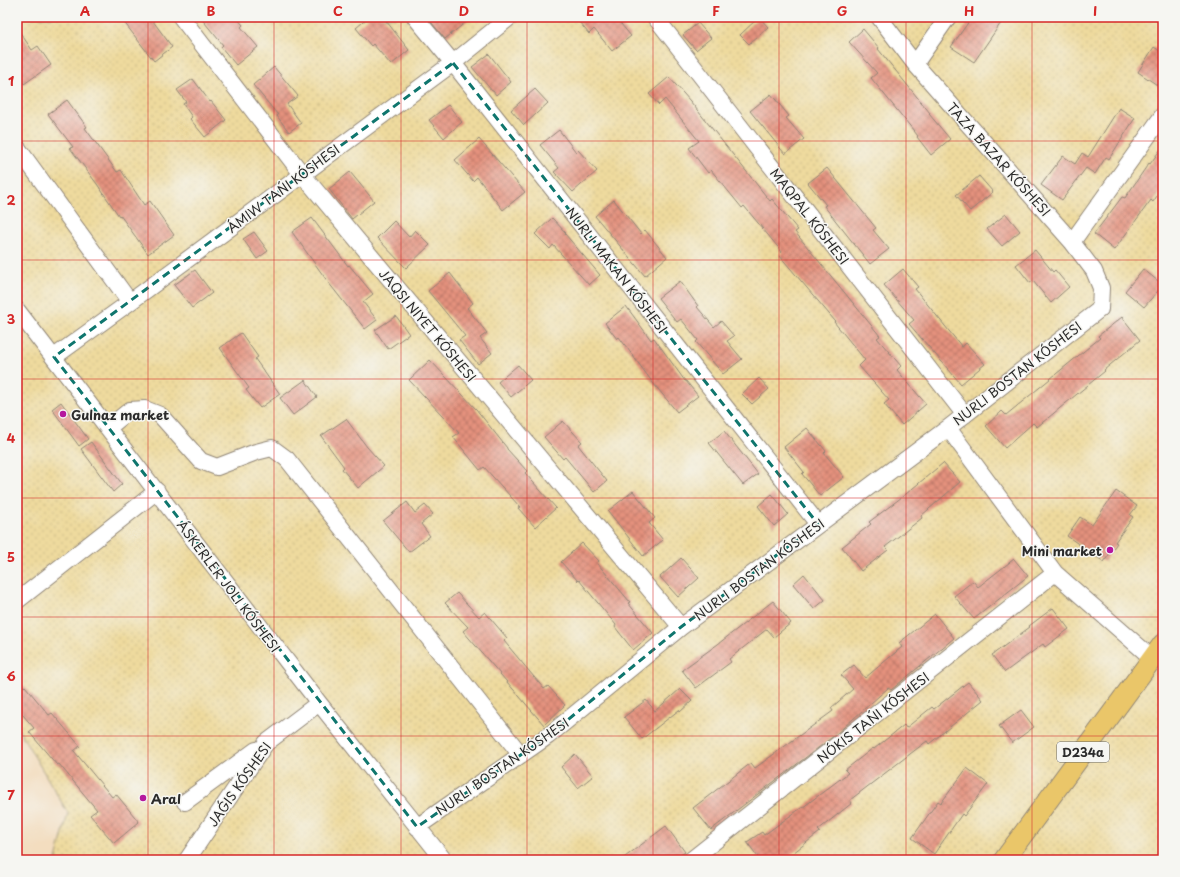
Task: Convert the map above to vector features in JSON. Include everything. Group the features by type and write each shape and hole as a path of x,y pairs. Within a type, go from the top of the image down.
{"main road":[{"name":"D234a","path":"1004,860 1157,651"}],"street":[{"path":"181,17 302,174 681,627"},
{"path":"415,17 818,524"},
{"path":"54,357 453,63 510,17"},
{"name":"MAQPAL KÓSHESI","path":"655,17 965,414"},
{"name":"TAZA BAZAR KÓSHESI","path":"879,17 915,64 1072,242 1094,272 1101,288 1100,309 965,414"},
{"path":"915,64 948,17"},
{"path":"1072,242 1163,115"},
{"path":"17,147 130,302"},
{"path":"17,310 440,858"},
{"path":"108,428 130,410 144,409 160,415 201,461 217,467 256,452 272,448 287,459 521,755"},
{"path":"417,827 548,736 681,627 965,414"},
{"path":"948,428 1054,574 1157,651"},
{"path":"17,601 157,491"},
{"path":"691,860 1054,574"},
{"path":"185,802 319,703"},
{"path":"188,860 266,743"}],"highlighted area":[{"path":"453,63 818,524 681,627 548,736 417,827 54,357"}],"sand":[{"path":"17,17 1163,17 1163,860 56,860 68,813 17,727"}],"building":[{"path":"120,17 150,17 172,47 154,61"},
{"path":"200,17 236,17 243,25 241,27 258,47 236,65 221,47 223,45"},
{"path":"369,17 383,17 409,50 391,65 373,44 371,46 356,28"},
{"path":"427,17 472,17 445,39"},
{"path":"575,17 615,17 631,36 612,51 594,29 589,34"},
{"path":"759,17 768,27 749,44 740,35"},
{"path":"972,17 1005,17 974,62 951,47"},
{"path":"698,23 711,38 696,50 683,35"},
{"path":"17,28 32,50 38,46 51,65 24,84 17,73"},
{"path":"863,29 950,139 931,155 917,137 918,136 871,78 877,73 849,42"},
{"path":"1154,47 1163,53 1163,89 1138,72"},
{"path":"489,54 511,82 496,95 472,67"},
{"path":"274,67 298,96 287,104 301,123 289,132 277,116 278,115 253,85"},
{"path":"669,77 770,201 772,199 798,230 795,232 880,336 877,338 901,366 897,370 926,404 902,425 884,404 889,400 859,366 865,360 834,322 835,321 779,255 782,252 744,206 742,208 711,170 708,173 689,148 699,141 665,99 659,105 649,94"},
{"path":"193,79 226,120 205,137 190,119 192,117 183,104 186,102 177,90"},
{"path":"535,89 548,103 524,125 511,110"},
{"path":"771,94 789,116 786,118 804,139 785,154 750,111"},
{"path":"67,100 117,172 121,170 144,205 150,201 174,235 148,254 70,148 73,147 48,114"},
{"path":"448,105 462,122 444,138 429,120"},
{"path":"1119,108 1135,118 1109,159 1106,157 1095,174 1086,168 1062,200 1041,185 1063,156 1075,164 1082,153 1088,157"},
{"path":"559,130 576,152 578,150 597,171 573,192 554,172 559,168 540,145"},
{"path":"479,139 525,192 503,210 477,177 473,181 455,160"},
{"path":"1163,146 1163,187 1153,202 1151,200 1114,250 1094,234 1122,197 1125,198 1149,163 1150,164"},
{"path":"827,168 876,228 873,230 889,249 870,264 824,206 826,205 808,183"},
{"path":"350,172 374,201 352,219 329,189"},
{"path":"979,176 993,192 970,211 956,195"},
{"path":"614,200 641,234 645,230 667,257 645,276 595,216"},
{"path":"1006,214 1020,231 1002,246 987,229"},
{"path":"312,218 348,266 349,265 373,294 363,302 377,320 365,329 328,282 292,232"},
{"path":"552,218 600,275 589,285 553,245 550,249 535,234"},
{"path":"394,221 409,237 415,230 430,245 406,268 377,238"},
{"path":"254,232 268,251 257,259 243,239"},
{"path":"1035,250 1053,272 1055,270 1069,287 1051,303 1033,281 1030,283 1016,265"},
{"path":"903,269 918,287 915,289 962,347 966,343 985,364 961,384 909,324 914,320 884,285"},
{"path":"1143,269 1163,285 1144,307 1125,291"},
{"path":"195,270 212,293 192,308 174,285"},
{"path":"450,273 473,303 467,308 487,333 480,338 492,353 478,364 459,340 465,336 428,291"},
{"path":"680,281 698,306 697,307 714,327 721,321 734,336 727,341 742,359 723,374 696,342 698,340 681,319 677,322 658,298"},
{"path":"626,306 651,340 654,338 685,381 698,396 677,412 653,383 619,337 617,339 605,323"},
{"path":"396,316 409,334 388,349 375,330"},
{"path":"1122,317 1140,340 1037,427 1033,423 1005,448 986,426 1002,411 1006,415 1100,338 1098,336"},
{"path":"241,333 258,357 255,359 280,394 260,408 246,390 249,388 220,348"},
{"path":"430,360 476,409 507,449 527,471 525,473 556,508 535,527 518,508 520,507 484,467 480,470 453,437 459,433 409,380"},
{"path":"518,365 531,380 511,397 498,382"},
{"path":"759,378 769,389 752,404 742,394"},
{"path":"305,380 317,397 293,415 280,398"},
{"path":"61,402 88,439 79,446 52,409"},
{"path":"346,419 367,447 384,466 358,488 342,469 344,467 321,436"},
{"path":"563,421 582,442 578,445 607,481 594,492 565,457 563,459 544,437"},
{"path":"807,428 826,451 824,453 844,477 820,496 802,474 804,472 784,447"},
{"path":"724,431 758,474 743,485 709,443"},
{"path":"91,442 122,484 113,492 81,449"},
{"path":"943,463 960,482 921,516 922,518 885,547 888,550 861,571 842,547 871,524 869,522"},
{"path":"633,491 655,518 649,523 663,540 643,556 608,511"},
{"path":"1116,491 1137,506 1130,515 1133,517 1115,542 1117,543 1104,562 1067,536 1080,517 1092,525"},
{"path":"772,494 788,514 774,526 758,506"},
{"path":"407,502 415,513 425,505 433,514 421,524 430,536 409,552 383,521"},
{"path":"582,543 599,561 597,563 630,602 628,603 653,633 633,650 615,627 616,625 579,580 578,581 561,562"},
{"path":"681,558 699,578 678,597 660,577"},
{"path":"1014,559 1028,576 974,619 954,596 973,581 978,587"},
{"path":"804,574 825,600 814,609 793,584"},
{"path":"457,593 479,617 485,612 507,638 504,641 544,689 548,686 565,705 544,725 463,631 468,627 445,603"},
{"path":"773,601 791,623 774,637 767,629 729,659 731,662 696,688 682,670"},
{"path":"1053,608 1069,629 1045,647 1043,644 1005,672 992,655"},
{"path":"935,614 954,638 891,690 888,688 835,735 711,830 693,808 751,763 755,768 833,711 831,708 853,689 841,675 854,665 865,678 902,647 899,643"},
{"path":"17,679 24,687 25,686 49,715 52,713 80,746 74,751 112,797 116,794 139,822 114,843 90,815 97,810 59,764 57,765 29,732 34,728 17,708"},
{"path":"968,682 983,700 929,744 927,741 850,800 852,803 818,830 820,832 784,860 760,860 747,842 762,832 764,835 802,808 848,773 845,770 873,748 874,749 904,725 906,728 932,707 934,709"},
{"path":"680,689 692,701 680,712 679,710 642,739 624,717 646,700 655,711"},
{"path":"1021,710 1034,727 1012,743 999,726"},
{"path":"575,754 593,776 578,788 561,767"},
{"path":"967,768 988,784 964,816 962,814 934,854 912,838 938,801 941,803"},
{"path":"666,826 685,852 674,860 621,860"}],"place":[{"name":"Gulnaz market","path":"63,414"},
{"name":"Mini market","path":"1110,550"},
{"name":"Aral","path":"143,798"}]}
